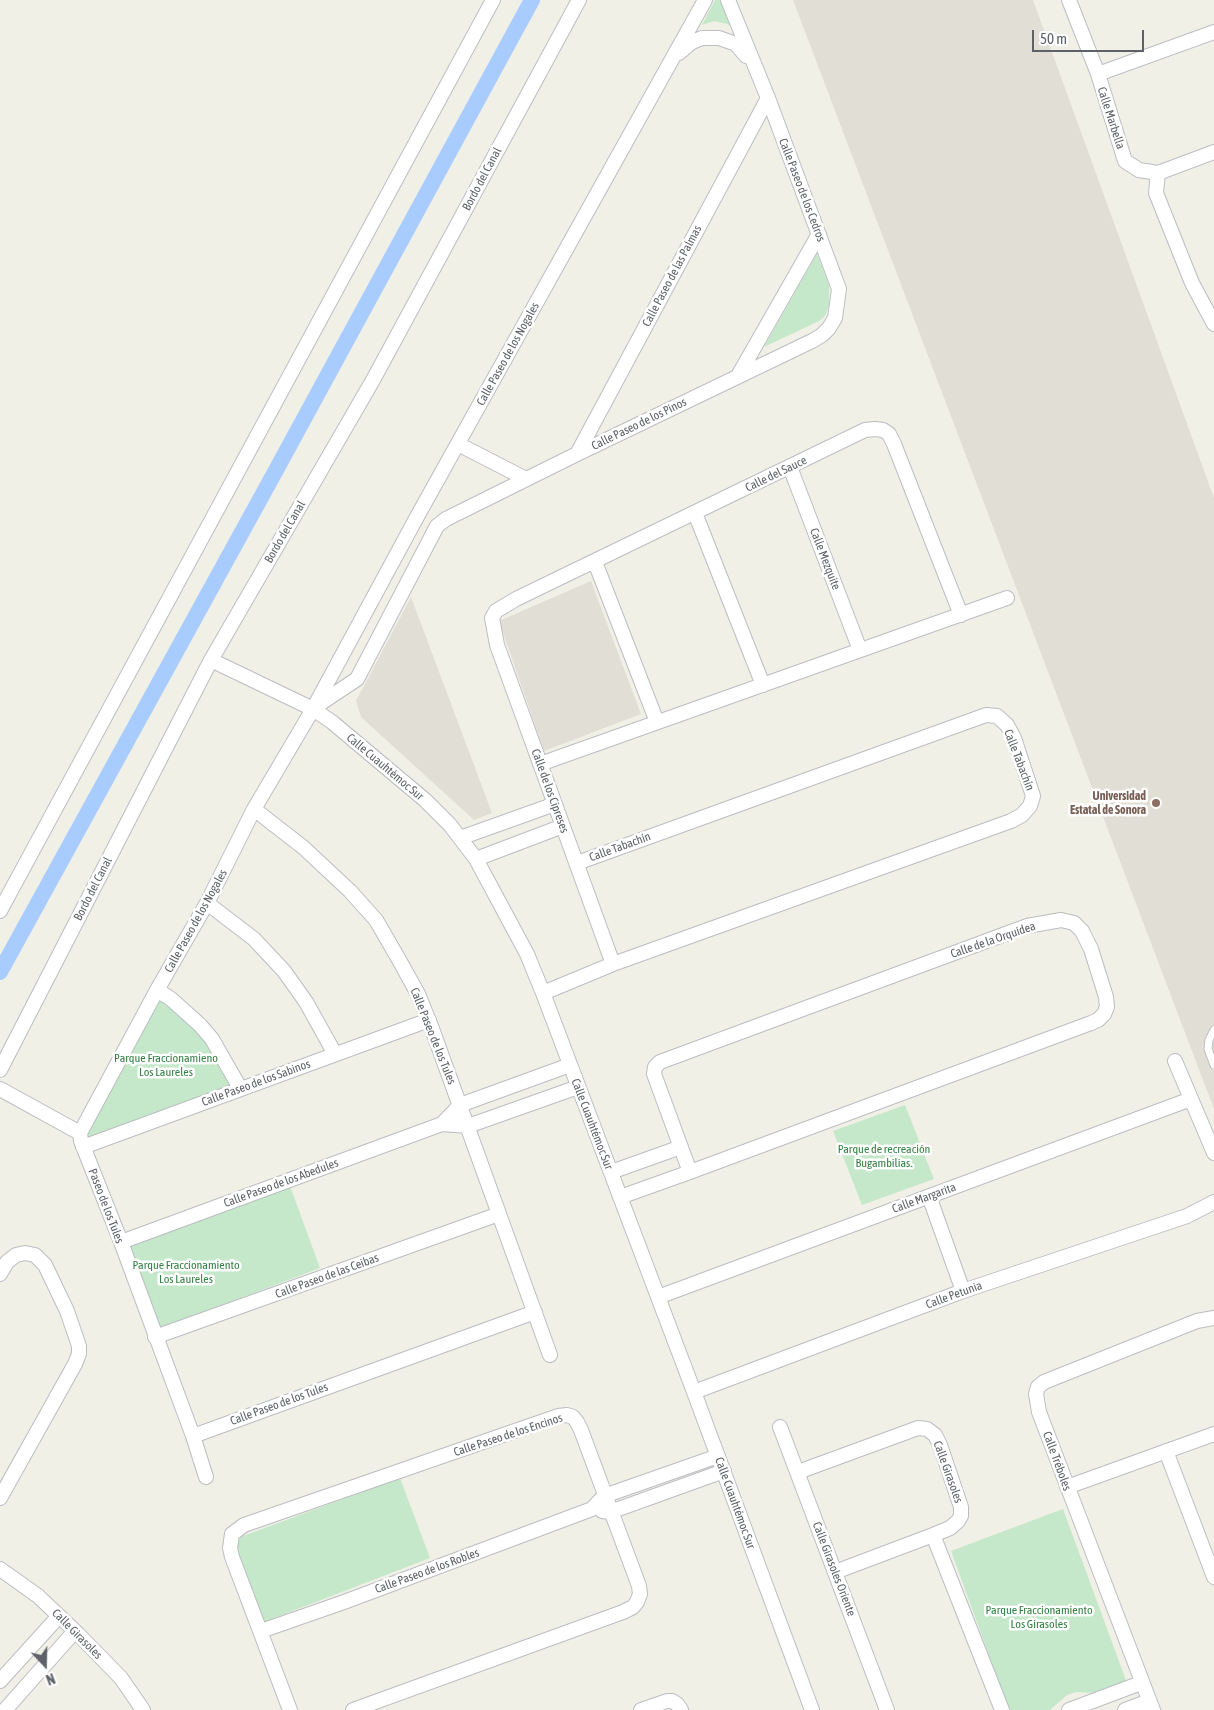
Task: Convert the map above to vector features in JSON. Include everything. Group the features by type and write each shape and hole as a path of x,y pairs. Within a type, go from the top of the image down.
{"street":[{"path":"0,911 494,0"},
{"name":"Bordo del Canal","path":"0,1070 211,660 373,380 579,0"},
{"name":"Calle Paseo de los Nogales","path":"81,1140 157,990 207,903 254,809 313,709 418,515 705,0"},
{"name":"Calle Paseo de los Cedros","path":"728,0 768,98 839,289 835,318"},
{"name":"Calle Marbella","path":"1070,0 1098,74 1125,161 1139,170 1158,173"},
{"path":"1098,74 1214,32"},
{"name":"Calle Paseo de los Cedros","path":"672,59 692,42 702,38 719,38 736,44 753,64"},
{"name":"Calle Paseo de las Palmas","path":"577,454 768,98"},
{"path":"1214,152 1158,173 1156,193 1192,283 1214,324"},
{"path":"738,376 818,234"},
{"name":"Calle Paseo de los Pinos","path":"437,526 463,510 577,454 812,342 829,328 835,318"},
{"name":"Calle del Sauce","path":"492,618 496,611 516,599 866,430 883,430 889,434 961,615"},
{"path":"458,444 526,480"},
{"name":"Calle Mezquite","path":"790,467 860,650"},
{"path":"695,513 763,685"},
{"path":"418,515 437,526"},
{"name":"Calle Paseo de los Nogales","path":"313,709 357,679 437,526"},
{"path":"595,562 657,722"},
{"path":"540,764 1007,598"},
{"name":"Calle de los Cipreses","path":"492,618 497,645 613,964"},
{"name":"Calle Cuauhtémoc Sur","path":"211,660 313,709 332,722 425,800 450,825 476,859 527,954 543,993 724,1471 812,1710"},
{"name":"Calle Tabachín","path":"577,863 986,716 997,716 1007,725 1014,738 1033,796 1030,806 1022,815 1011,821 613,964"},
{"path":"460,838 555,804"},
{"name":"Calle Paseo de los Tules","path":"254,809 320,862 376,920 418,994 468,1126 550,1355"},
{"path":"476,859 563,826"},
{"path":"207,903 254,938 284,971 306,1002 335,1054"},
{"name":"Calle de la Orquídea","path":"620,1197 690,1172 1098,1020 1104,1014 1107,1007 1106,997 1091,949 1082,931 1074,923 1061,920 1027,926 660,1062 655,1067 654,1074 690,1172"},
{"path":"543,993 613,964"},
{"path":"157,990 171,999 200,1025 212,1039 240,1088"},
{"name":"Calle Paseo de los Sabinos","path":"81,1140 240,1088 429,1020"},
{"path":"1174,1061 1214,1153"},
{"name":"Calle Paseo de los Abedules","path":"442,1124 460,1105 570,1065"},
{"name":"Calle Paseo de los Abedules","path":"121,1242 442,1124 468,1126 578,1086"},
{"path":"0,1089 81,1140"},
{"name":"Calle Margarita","path":"658,1296 1191,1099"},
{"name":"Paseo de los Tules","path":"81,1140 121,1242 206,1477"},
{"path":"611,1172 681,1147"},
{"path":"929,1196 963,1291"},
{"name":"Calle Petunia","path":"694,1392 963,1291 1186,1216 1214,1202"},
{"name":"Calle Paseo de las Ceibas","path":"155,1337 499,1214"},
{"path":"0,1274 7,1262 16,1255 25,1253 35,1255 45,1266 67,1311 79,1346 75,1364 0,1498"},
{"name":"Calle Paseo de los Tules","path":"192,1436 535,1312"},
{"name":"Calle Tréboles","path":"1151,1706 1039,1412 1036,1402 1038,1387 1044,1382 1197,1321 1214,1318"},
{"name":"Calle Paseo de los Encinos","path":"290,1710 230,1548 232,1534 244,1525 558,1416 567,1415 573,1417 577,1422 639,1586 639,1598 634,1607 353,1710"},
{"name":"Calle Girasoles Oriente","path":"780,1427 887,1710"},
{"name":"Calle Girasoles","path":"798,1472 912,1430 927,1429 935,1436 940,1445 961,1507 961,1516 958,1521 950,1528 835,1572"},
{"path":"1066,1487 1214,1434"},
{"path":"1166,1451 1214,1577"},
{"path":"604,1496 718,1456"},
{"name":"Calle Paseo de los Robles","path":"261,1631 592,1510 610,1512 724,1471"},
{"name":"Calle Paseo de los Robles","path":"592,1510 604,1496"},
{"path":"934,1534 1002,1710"},
{"name":"Calle Girasoles","path":"0,1569 38,1596 75,1631 121,1678 143,1710"},
{"path":"0,1681 59,1616"},
{"path":"5,1710 75,1631"},
{"path":"1069,1710 1087,1707 1141,1683"},
{"path":"641,1710 659,1703 676,1706"},
{"path":"1126,1710 1151,1706"}],"lane":[{"path":"1214,1030 1209,1040 1208,1049 1214,1065"}],"shaded area":[{"name":"Universidad Estatal de Sonora","path":"793,0 1033,0 1214,498 1214,1109"},
{"path":"591,581 641,714 544,751 499,621"},
{"path":"411,597 492,813 474,820 361,717 356,701"}],"green space":[{"path":"715,0 724,0 736,29 727,24 714,21 702,25"},
{"path":"817,254 829,285 829,305 825,316 819,321 764,347"},
{"name":"Parque Fraccionamieno Los Laureles","path":"152,990 188,1015 218,1057 234,1091 81,1145"},
{"name":"Parque de recreación Bugambilias.","path":"905,1105 934,1179 862,1205 833,1131"},
{"name":"Parque Fraccionamiento Los Laureles","path":"290,1186 320,1268 153,1331 124,1248"},
{"path":"400,1478 430,1558 264,1622 232,1540"},
{"name":"Parque Fraccionamiento Los Girasoles","path":"1063,1509 1127,1683 1097,1693 1076,1692 1067,1695 1050,1710 1009,1710 951,1551"}],"waterway":[{"path":"0,972 532,0"}],"place":[{"name":"Universidad Estatal de Sonora","path":"1156,803"}]}
